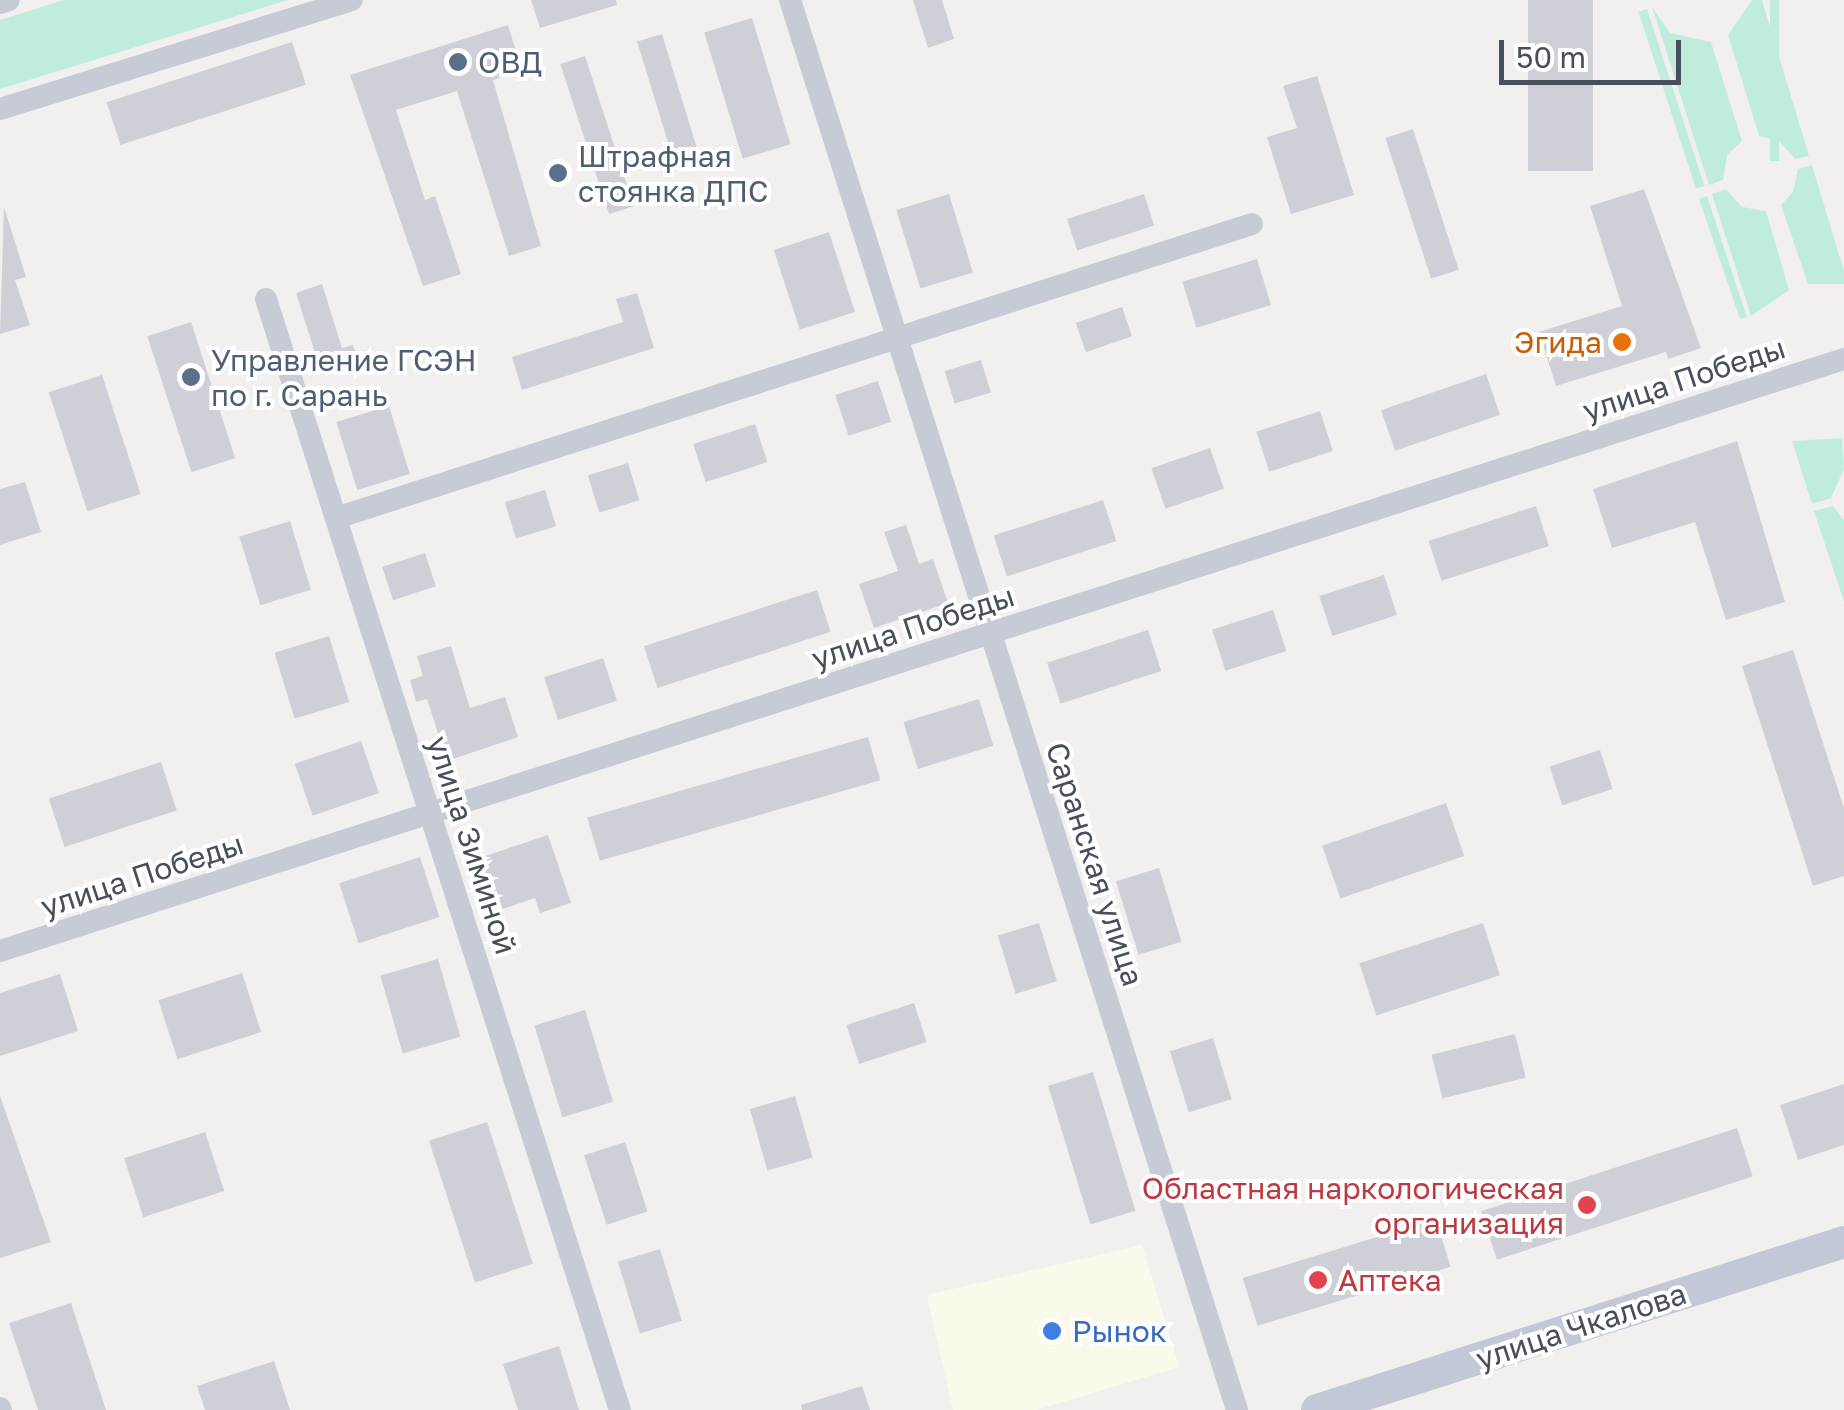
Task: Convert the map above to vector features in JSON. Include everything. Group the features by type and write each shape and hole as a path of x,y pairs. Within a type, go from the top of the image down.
{"main road":[{"name":"улица Чкалова","path":"1318,1410 1844,1242"}],"street":[{"path":"0,3 9,0"},
{"path":"0,109 352,0"},
{"name":"Саранская улица","path":"790,0 1236,1410"},
{"path":"336,518 1252,224"},
{"name":"улица Зиминой","path":"266,299 620,1410"},
{"name":"улица Победы","path":"0,951 1844,359"}],"shaded area":[{"name":"Рынок","path":"1142,1245 1179,1367 1036,1410 953,1410 927,1295"}],"green space":[{"path":"64,0 288,0 0,89 0,20"},
{"path":"1752,0 1762,0 1809,156 1795,159 1779,141 1759,136 1728,35"},
{"path":"1770,0 1779,0 1779,161 1770,161"},
{"path":"1652,7 1670,33 1711,42 1742,141 1727,155 1723,180 1709,185"},
{"path":"1647,9 1704,186 1696,189 1638,12"},
{"path":"1812,165 1844,271 1844,284 1808,284 1781,205 1793,192 1798,169"},
{"path":"1726,189 1742,207 1766,211 1789,290 1751,316 1712,194"},
{"path":"1707,196 1747,317 1740,319 1699,199"},
{"path":"1842,438 1844,469 1831,498 1812,504 1792,441"},
{"path":"1833,506 1844,520 1844,602 1814,511"}],"building":[{"path":"531,0 616,0 617,5 540,28"},
{"path":"913,0 942,0 954,39 928,48"},
{"path":"1528,0 1593,0 1593,171 1528,171"},
{"path":"752,18 791,144 743,159 704,33"},
{"path":"508,25 522,71 493,80 541,246 509,256 457,91 396,110 425,200 435,196 461,274 423,286 350,75"},
{"path":"662,34 697,150 673,157 637,42"},
{"path":"292,42 306,85 120,145 107,102"},
{"path":"585,56 634,206 609,214 560,64"},
{"path":"1317,76 1354,195 1291,214 1267,137 1297,128 1283,86"},
{"path":"1413,129 1459,270 1431,279 1385,138"},
{"path":"1644,189 1701,348 1668,359 1666,352 1556,386 1539,332 1622,306 1590,206"},
{"path":"949,194 973,272 920,288 896,210"},
{"path":"1144,194 1154,225 1077,250 1067,219"},
{"path":"4,207 26,277 15,280 30,325 0,334"},
{"path":"829,232 855,312 800,330 774,250"},
{"path":"1257,259 1271,305 1196,328 1182,282"},
{"path":"322,284 342,348 353,345 359,364 322,375 296,293"},
{"path":"637,293 654,348 522,390 512,357 623,322 616,299"},
{"path":"1122,307 1132,336 1086,352 1076,323"},
{"path":"191,322 235,458 191,472 147,336"},
{"path":"981,360 991,393 955,404 945,371"},
{"path":"1486,374 1500,415 1395,451 1381,410"},
{"path":"102,375 141,494 87,511 49,392"},
{"path":"878,381 891,422 848,436 835,395"},
{"path":"389,406 410,474 357,490 336,422"},
{"path":"1320,411 1333,451 1269,472 1256,432"},
{"path":"755,424 767,462 706,482 693,444"},
{"path":"1737,441 1785,602 1726,620 1695,522 1612,548 1593,489"},
{"path":"1210,448 1224,489 1165,509 1151,468"},
{"path":"628,463 639,500 599,513 588,475"},
{"path":"25,482 41,532 0,545 0,489"},
{"path":"545,490 556,526 516,539 505,502"},
{"path":"1103,500 1116,541 1007,576 994,536"},
{"path":"1536,506 1549,546 1442,581 1429,541"},
{"path":"290,521 311,590 260,605 239,536"},
{"path":"906,525 919,564 933,559 948,603 874,628 859,584 898,571 884,532"},
{"path":"425,553 436,586 393,600 382,567"},
{"path":"1384,575 1397,615 1332,636 1319,596"},
{"path":"817,590 831,632 658,688 644,646"},
{"path":"1273,610 1286,651 1225,671 1212,630"},
{"path":"1148,630 1161,671 1060,704 1047,663"},
{"path":"329,636 349,702 295,719 274,653"},
{"path":"451,646 470,708 505,697 518,737 447,761 427,699 416,702 410,680 423,676 417,656"},
{"path":"1793,650 1844,808 1844,876 1813,886 1742,666"},
{"path":"603,658 617,701 558,720 544,677"},
{"path":"979,699 993,746 918,769 903,722"},
{"path":"868,737 880,780 600,861 587,817"},
{"path":"361,741 379,793 313,816 295,764"},
{"path":"1600,750 1613,789 1562,805 1550,766"},
{"path":"161,762 177,811 65,847 49,798"},
{"path":"1446,803 1464,856 1340,899 1322,846"},
{"path":"548,835 571,903 540,913 535,898 494,912 476,859"},
{"path":"420,857 439,917 359,943 339,883"},
{"path":"1159,868 1182,942 1138,955 1116,881"},
{"path":"1039,923 1057,981 1016,994 998,936"},
{"path":"1483,923 1500,975 1376,1015 1359,963"},
{"path":"438,959 460,1037 403,1053 380,976"},
{"path":"242,973 261,1032 177,1059 158,1000"},
{"path":"60,974 78,1031 0,1056 0,993"},
{"path":"914,1003 927,1042 859,1064 846,1025"},
{"path":"585,1010 613,1102 562,1117 534,1025"},
{"path":"1515,1034 1526,1078 1442,1098 1432,1055"},
{"path":"1213,1038 1232,1099 1189,1112 1170,1051"},
{"path":"1093,1072 1135,1211 1090,1224 1048,1086"},
{"path":"1844,1084 1844,1145 1798,1160 1780,1105"},
{"path":"0,1096 51,1242 0,1258"},
{"path":"795,1096 813,1158 767,1170 750,1109"},
{"path":"487,1122 533,1264 475,1283 429,1141"},
{"path":"1737,1128 1753,1177 1497,1260 1481,1211"},
{"path":"205,1132 224,1191 143,1217 124,1158"},
{"path":"625,1142 648,1211 607,1225 584,1155"},
{"path":"1436,1219 1451,1267 1257,1326 1243,1278"},
{"path":"660,1249 682,1321 640,1334 618,1262"},
{"path":"71,1303 106,1410 38,1410 9,1323"},
{"path":"559,1346 579,1410 518,1410 503,1364"},
{"path":"274,1361 290,1410 205,1410 197,1386"},
{"path":"862,1386 870,1410 802,1410 801,1405"}],"place":[{"name":"ОВД","path":"458,62"},
{"name":"Штрафная стоянка ДПС","path":"558,173"},
{"name":"Эгида","path":"1622,342"},
{"name":"Управление ГСЭН по г. Сарань","path":"191,377"},
{"name":"Областная наркологическая организация","path":"1587,1205"},
{"name":"Аптека","path":"1318,1280"},
{"name":"Рынок","path":"1052,1331"}]}
